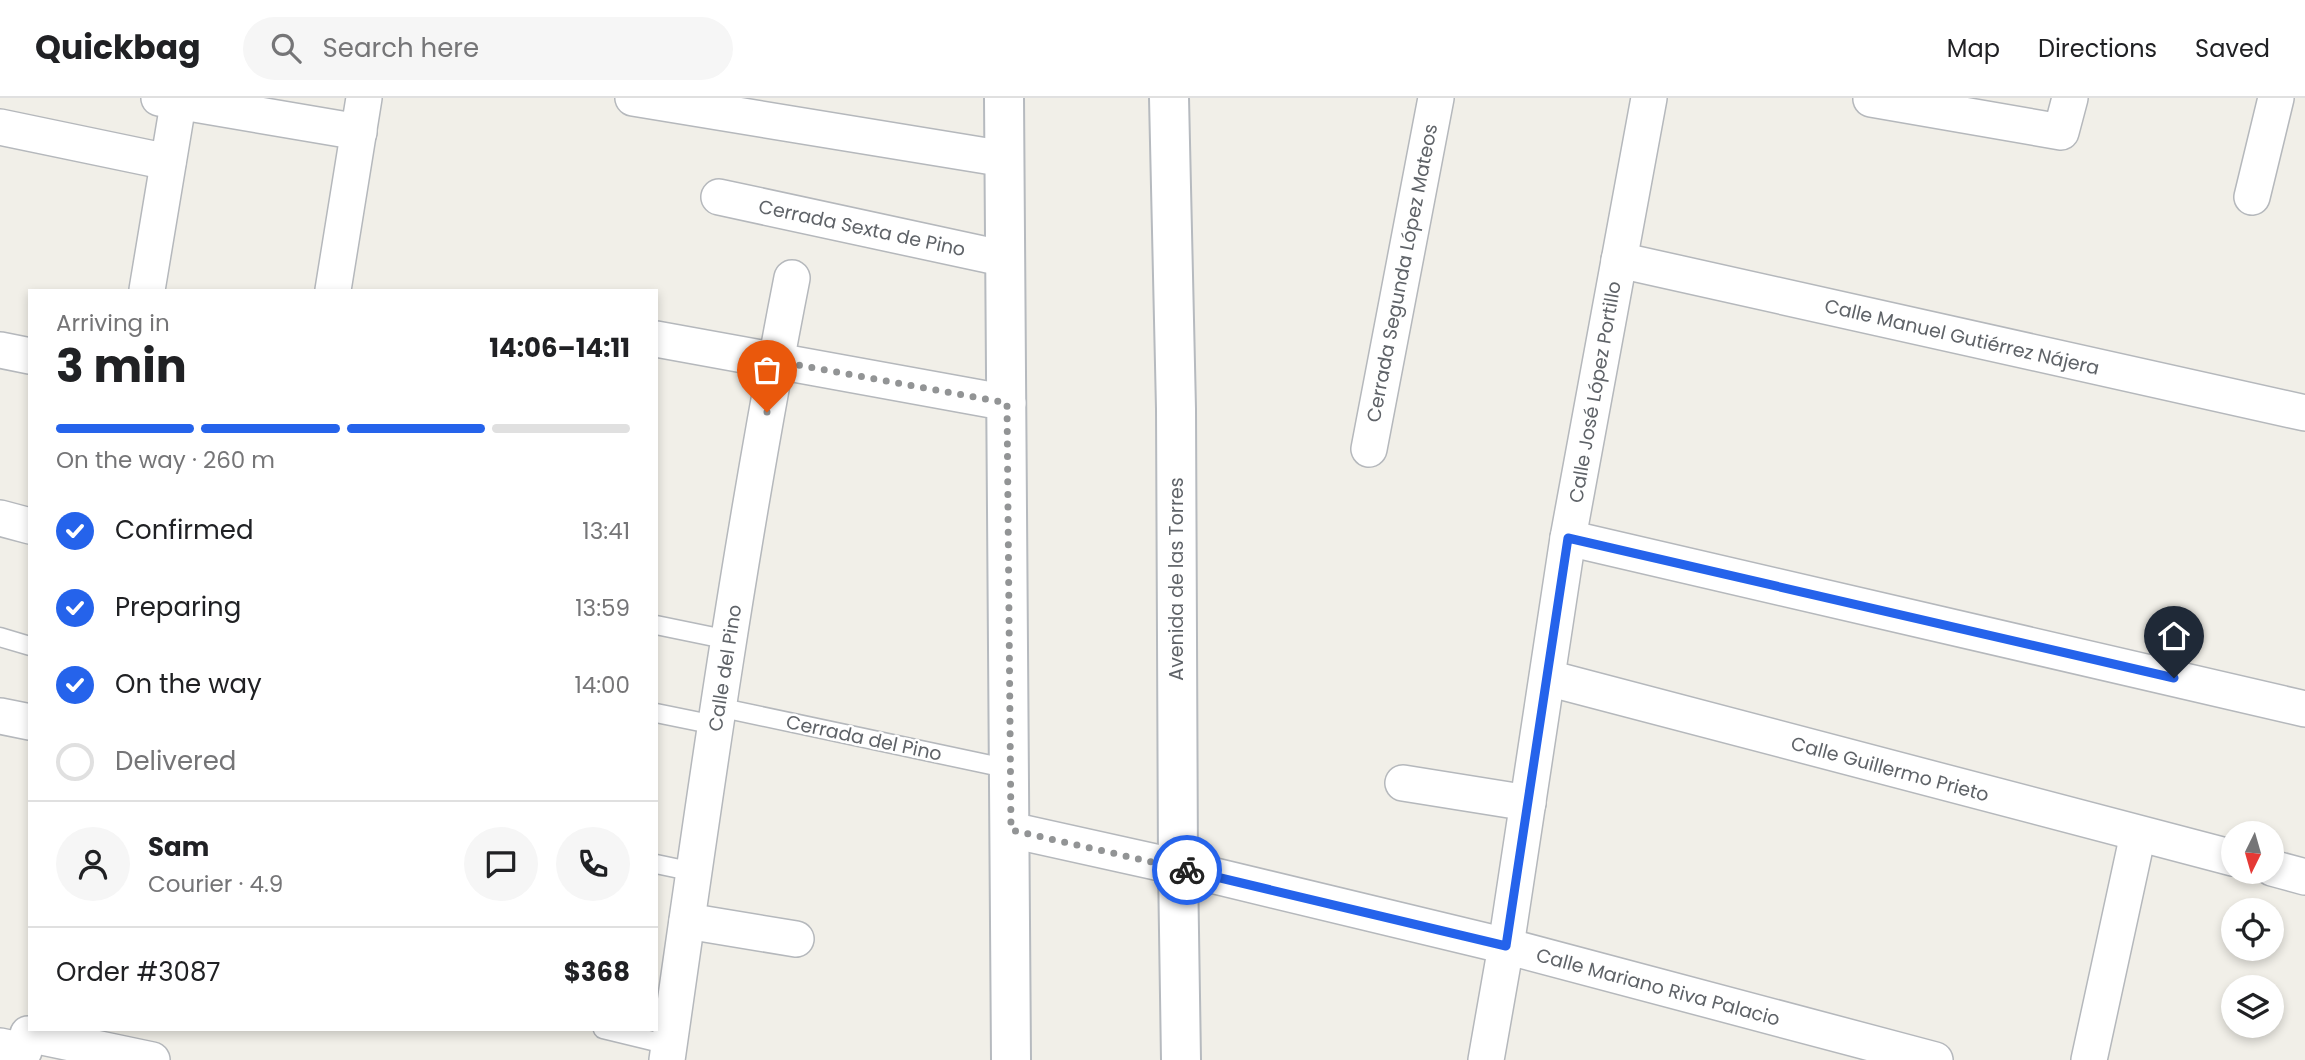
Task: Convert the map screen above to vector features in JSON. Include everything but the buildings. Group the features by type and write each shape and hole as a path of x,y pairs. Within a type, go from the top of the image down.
{"main road":[{"path":"1004,98 1011,1060"},
{"name":"Avenida de las Torres","path":"1169,98 1176,409 1181,1060"}],"street":[{"path":"333,289 364,98"},
{"path":"633,98 1005,159"},
{"name":"Cerrada Segunda López Mateos","path":"1368,449 1436,98"},
{"name":"Calle José López Portillo","path":"1486,1060 1568,538 1649,98"},
{"path":"1871,99 2061,132 2070,98"},
{"path":"2252,197 2276,98"},
{"path":"148,289 168,162 172,99 359,132"},
{"path":"0,127 168,162"},
{"name":"Cerrada Sexta de Pino","path":"719,197 1006,259"},
{"name":"Calle Manuel Gutiérrez Nájera","path":"1619,260 2305,413"},
{"name":"Calle del Pino","path":"668,1053 729,640 792,278"},
{"path":"658,339 1007,403"},
{"path":"0,350 28,356"},
{"path":"0,518 28,525"},
{"path":"1568,538 2305,709"},
{"name":"Calle Guillermo Prieto","path":"1548,678 2221,855"},
{"path":"0,716 28,722"},
{"path":"1403,783 1528,803"},
{"name":"Calle Mariano Riva Palacio","path":"1011,830 1506,946 1935,1060"},
{"path":"2089,1060 2138,834"},
{"path":"2284,871 2305,877"},
{"path":"687,921 796,939"},
{"path":"21,1042 152,1060"}],"lane":[{"path":"658,625 729,640"},
{"path":"0,637 28,645"},
{"name":"Cerrada del Pino","path":"658,713 717,716 1010,769"},
{"path":"658,864 694,872"},
{"path":"608,1031 668,1053"}],"way so far":[{"path":"767,412 776,361 1007,403 1011,830 1187,870"}],"route":[{"path":"1187,870 1506,946 1568,538 2174,678"}]}
